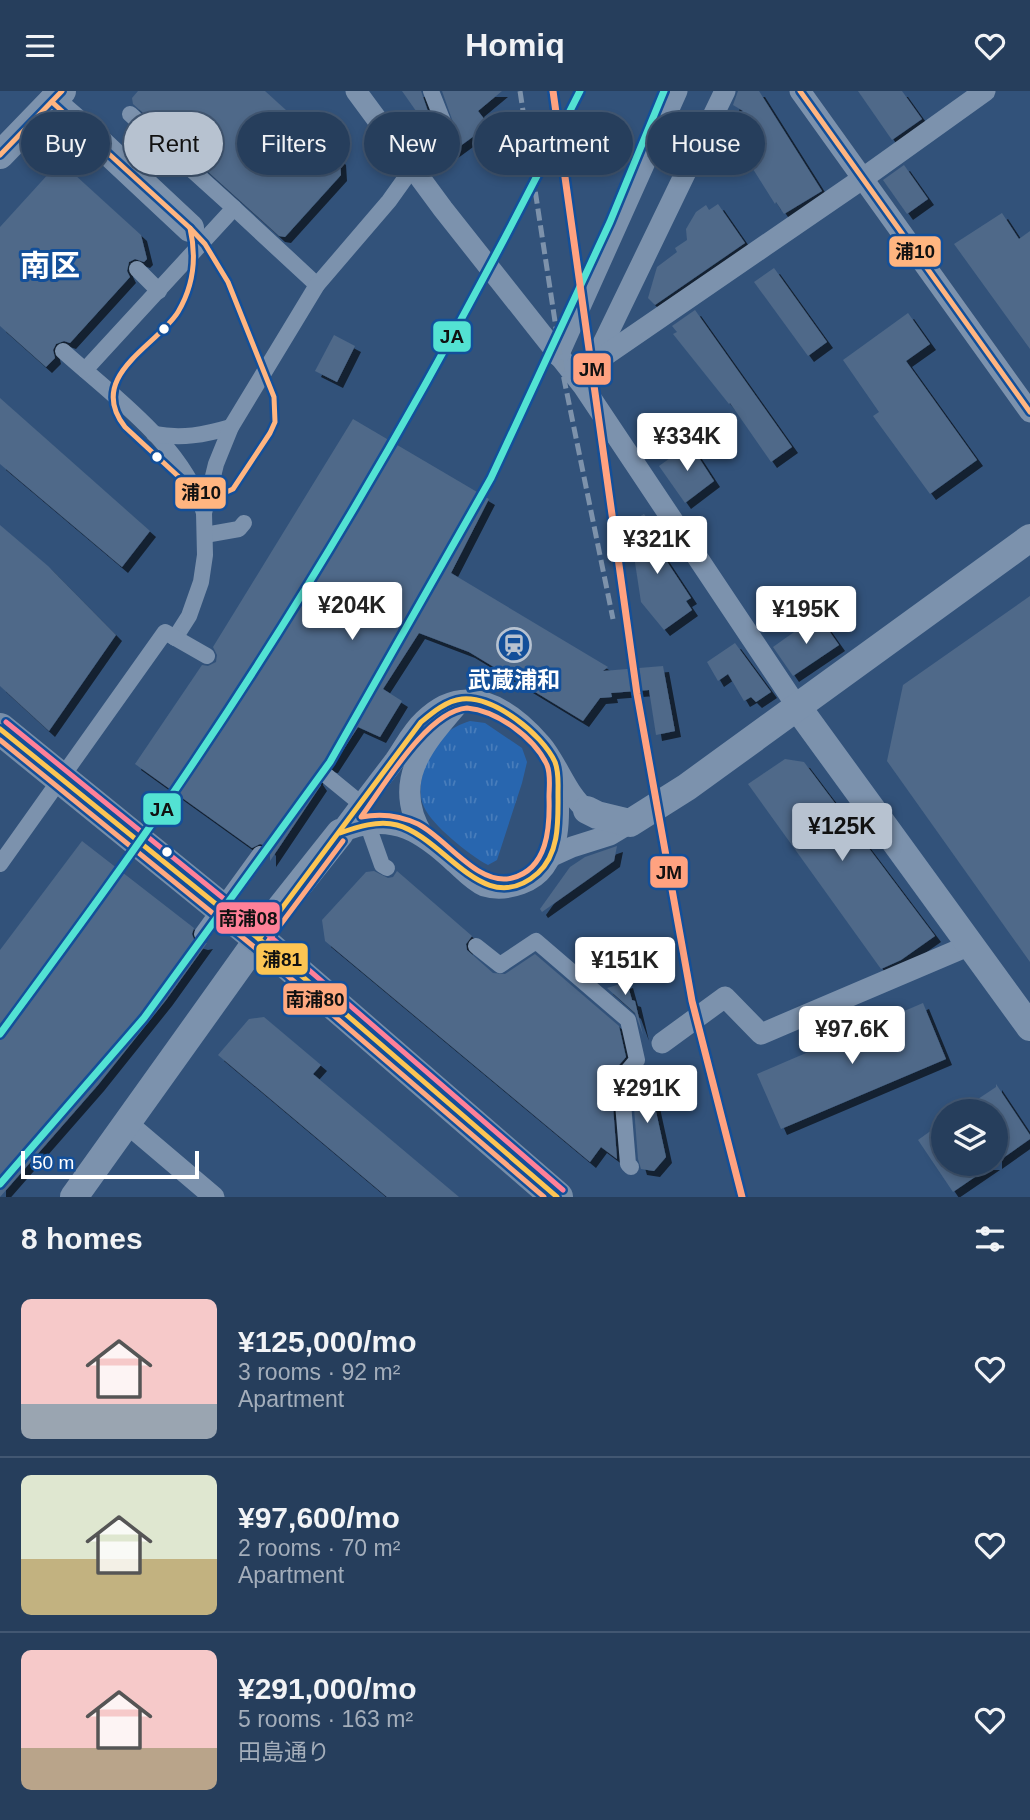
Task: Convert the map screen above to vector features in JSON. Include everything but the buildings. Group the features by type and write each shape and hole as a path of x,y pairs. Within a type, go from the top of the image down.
{"main road":[{"path":"0,729 259,939 557,1197"}],"street":[{"path":"356,91 443,209 583,386 798,708 1030,1027"},
{"path":"66,783 186,615 202,584 206,526 216,464 231,427 317,285 389,201 444,124 431,91"},
{"path":"558,356 677,91"},
{"path":"583,386 725,91"},
{"path":"800,91 1030,412"},
{"path":"594,363 985,91"},
{"path":"0,155 57,97 96,140 190,228"},
{"path":"197,175 317,285"},
{"path":"85,370 234,208"},
{"path":"137,269 159,291"},
{"path":"63,351 154,434 188,475 206,526 205,555 201,582 189,616 175,638"},
{"path":"154,434 185,437 231,427"},
{"path":"206,526 239,529 244,523"},
{"path":"550,857 610,835 687,787 1030,538"},
{"path":"0,864 165,632 207,656"},
{"path":"74,1197 259,939 421,722 444,705 462,699 491,704 528,730 555,763 573,794 587,810 630,823"},
{"path":"424,837 409,806 413,769 462,699"},
{"path":"340,833 361,825 397,825 424,837 471,878 483,885 495,889 526,883 550,857 559,820 555,763"},
{"path":"327,776 360,803 384,859"},
{"path":"202,934 253,855"},
{"path":"476,946 500,965 536,941 628,1020 635,1033 637,1060 621,1079 628,1164 631,1167"},
{"path":"662,1043 726,997 761,1034 970,945"},
{"path":"128,1124 214,1197"}],"green space":[{"path":"470,721 485,723 522,748 527,762 497,860 488,865 443,831 428,814 421,799 421,780 431,752 445,734"}],"railway":[{"path":"520,91 563,374 613,619"}],"transit line":[{"name":"浦10","path":"0,155 62,91"},
{"name":"JM","path":"553,91 637,694 692,1001 742,1197"},
{"name":"JA","path":"0,1034 171,797 299,599 398,433 491,263 580,91"},
{"name":"JA","path":"0,1184 144,1018 330,762 491,478 610,222 664,91"},
{"name":"浦10","path":"800,91 1030,412"},
{"name":"浦10","path":"52,102 190,228"},
{"name":"浦10","path":"190,228 205,244 228,282 274,397 275,422 270,433 233,489 213,498 192,489 125,427 115,409 113,392 129,363 168,325 188,292 193,271 190,228"},
{"name":"浦81","path":"259,939 421,722 440,707 462,699 475,700 502,710 528,729 549,751 555,762 558,814 554,846 538,873 518,885 500,888 483,882 415,833 397,825 375,824 340,833"},
{"name":"南浦80","path":"467,708 490,714 513,727 533,745 547,765 549,821 544,845 533,866 512,878 499,879 475,869 429,831 411,821 390,816 361,817 422,736 452,712 467,708"},
{"name":"南浦08","path":"6,722 265,932 563,1190"},
{"name":"浦81","path":"0,729 259,939 557,1197"},
{"name":"南浦80","path":"0,740 253,946 544,1197"},
{"name":"南浦80","path":"266,944 343,841"}],"place":[{"name":"武蔵浦和","path":"514,645"}],"district":[{"name":"南区","path":"50,266"}]}
